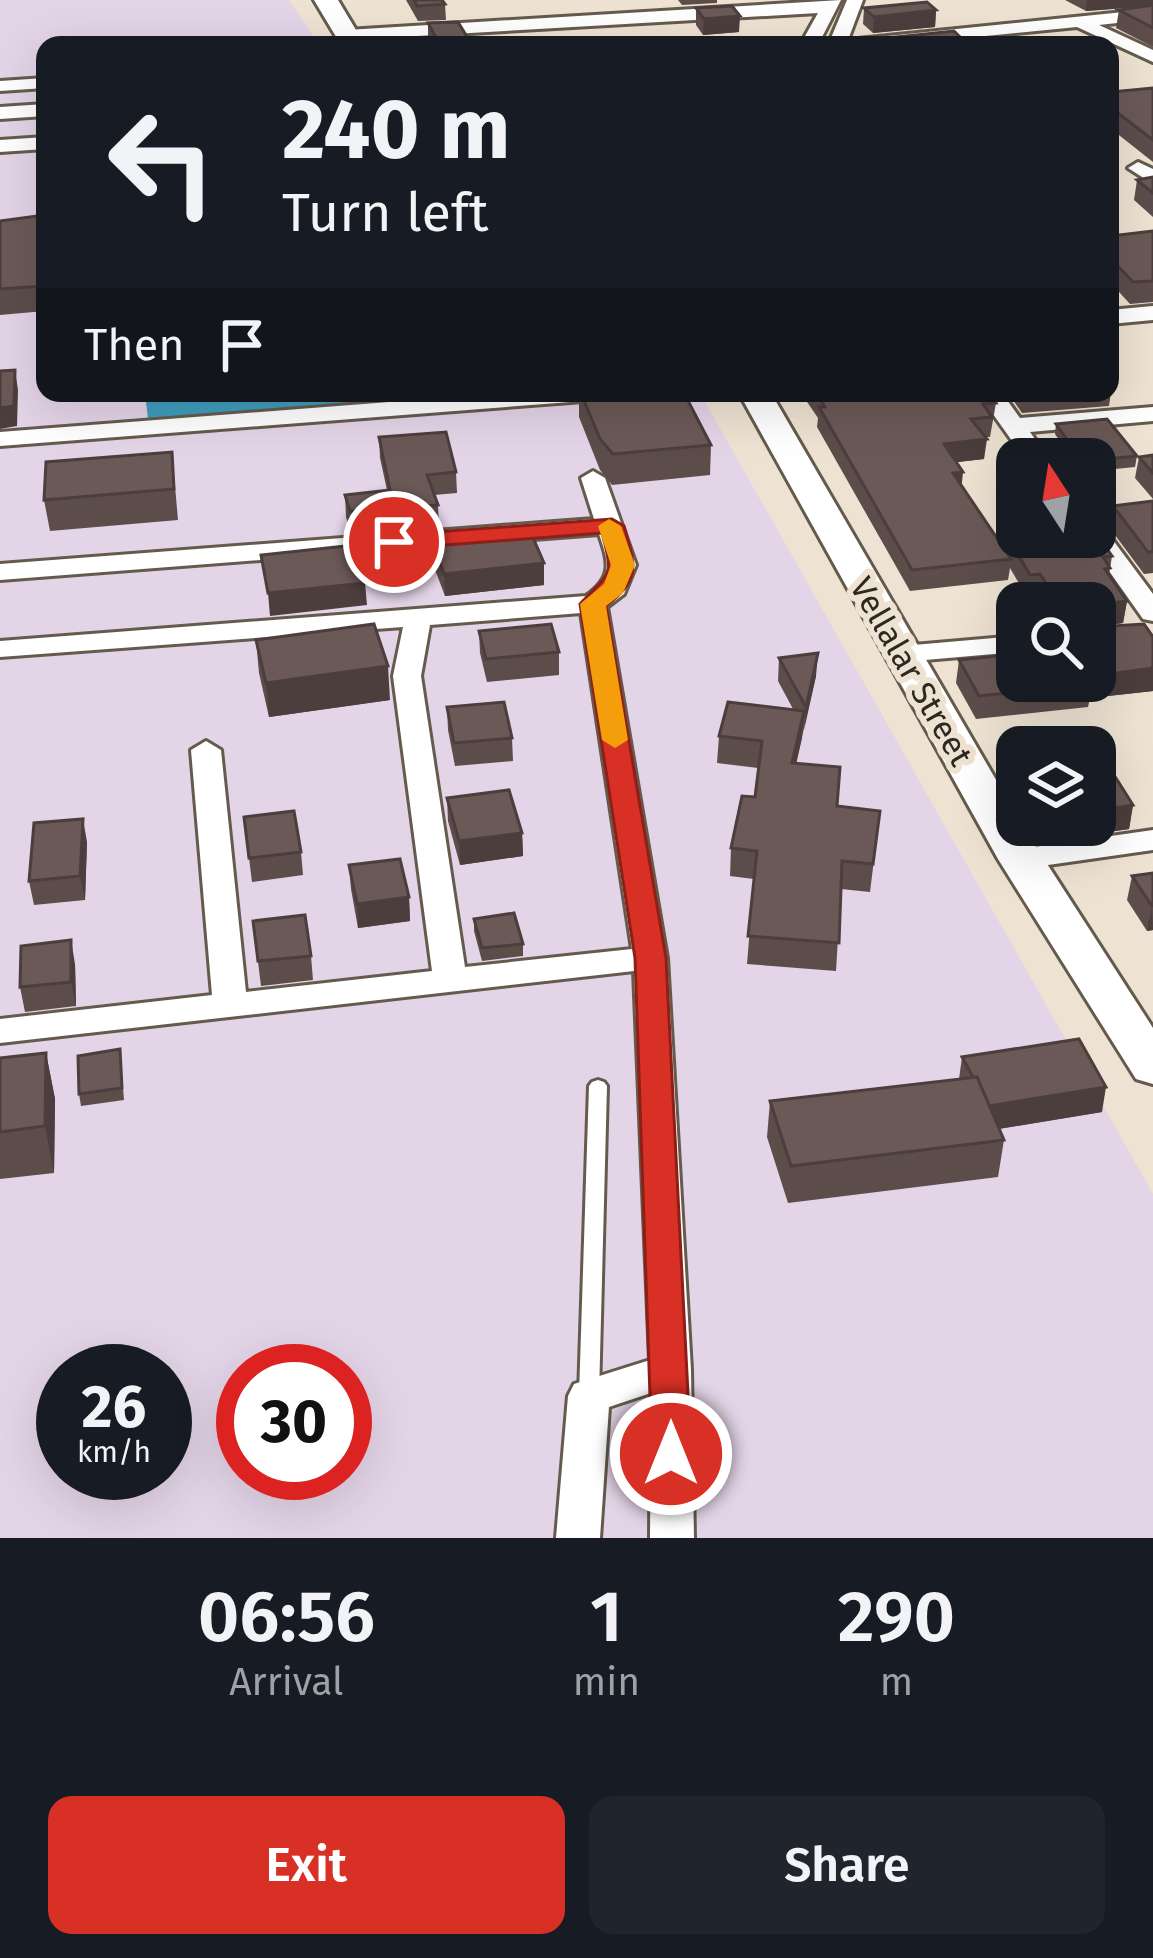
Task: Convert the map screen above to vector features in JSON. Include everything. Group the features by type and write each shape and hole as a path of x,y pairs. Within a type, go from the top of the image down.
{"street":[{"path":"326,0 348,36"},
{"path":"844,36 855,0"},
{"path":"1121,0 1148,15"},
{"path":"403,36 831,4"},
{"path":"814,36 831,4"},
{"path":"945,36 1148,15"},
{"path":"1084,24 1109,36"},
{"path":"1119,41 1153,57"},
{"path":"0,86 36,84"},
{"path":"0,113 36,111"},
{"path":"0,146 36,144"},
{"path":"1119,311 1153,313"},
{"path":"0,440 483,402"},
{"name":"Vellalar Street","path":"759,402 1020,860 1153,1067"},
{"path":"996,402 1020,438"},
{"path":"1011,426 1153,414"},
{"path":"0,649 593,604 615,588 623,565 593,478"},
{"path":"0,572 612,526"},
{"path":"1116,556 1146,627"},
{"path":"593,604 650,958 671,1370 672,1538"},
{"path":"418,618 406,676 450,981"},
{"path":"902,654 996,646"},
{"path":"206,750 230,1006"},
{"path":"1020,860 1153,840"},
{"path":"0,1031 650,958"},
{"path":"578,1538 589,1396 671,1370"}],"lane":[{"path":"589,1396 598,1086"}],"shaded area":[{"path":"0,0 289,0 314,36 36,36 36,402 705,402 1153,1194 1153,1538 0,1538"}],"water":[{"path":"146,402 421,402 148,419"}],"building":[{"path":"414,0 442,0 445,4 417,6"},
{"path":"927,2 936,10 874,17 864,8"},
{"path":"1153,5 1153,28 1119,10"},
{"path":"732,6 740,16 704,19 696,8"},
{"path":"458,22 467,36 435,36 428,23"},
{"path":"954,31 959,36 906,36"},
{"path":"1153,88 1153,140 1119,114 1119,91"},
{"path":"1153,177 1153,193 1137,180"},
{"path":"36,216 36,287 0,289 0,221"},
{"path":"1153,231 1153,281 1133,282 1119,267 1119,235"},
{"path":"15,370 14,406 0,408 0,371"},
{"path":"585,402 689,402 711,445 613,454 600,439"},
{"path":"822,402 995,402 983,404 992,417 971,419 987,439 944,444 963,472 953,473 996,537 996,558 1011,559 912,570 819,407 825,407"},
{"path":"1107,419 1137,456 1116,458 1116,438 1066,438 1056,424"},
{"path":"446,432 456,472 427,475 438,505 350,511 345,495 390,490 379,437"},
{"path":"172,452 174,489 44,500 46,462"},
{"path":"1153,455 1153,473 1139,457"},
{"path":"1153,501 1153,552 1148,552 1116,506"},
{"path":"531,533 544,563 444,574 433,545"},
{"path":"356,545 365,583 268,593 261,555"},
{"path":"1020,558 1104,558 1114,582 1045,582 1040,574 1030,575"},
{"path":"1116,585 1127,601 1116,602"},
{"path":"374,624 388,666 266,683 256,640"},
{"path":"551,624 559,652 486,659 479,631"},
{"path":"1144,624 1153,637 1153,668 1116,673 1116,626"},
{"path":"818,653 806,707 779,658"},
{"path":"996,656 996,694 979,696 959,660"},
{"path":"504,702 512,738 454,743 447,707"},
{"path":"728,702 804,711 792,763 840,767 837,806 880,811 873,864 842,861 839,943 748,936 757,851 731,848 742,796 755,797 762,741 719,736"},
{"path":"1116,778 1133,805 1116,808"},
{"path":"509,790 522,833 459,841 447,798"},
{"path":"294,811 301,852 249,858 244,817"},
{"path":"83,819 80,876 29,881 34,823"},
{"path":"400,859 409,897 357,904 349,865"},
{"path":"1153,873 1153,906 1152,906 1132,876"},
{"path":"514,913 523,944 482,948 474,919"},
{"path":"305,915 311,956 258,961 253,921"},
{"path":"71,940 71,982 20,987 21,946"},
{"path":"1079,1039 1106,1087 989,1106 962,1057"},
{"path":"120,1049 122,1088 79,1094 78,1056"},
{"path":"46,1053 45,1126 0,1132 0,1058"},
{"path":"977,1077 1004,1140 791,1166 770,1101"}],"slow traffic":[{"path":"609,526 623,565 615,588 593,604 615,740"}],"route":[{"path":"394,542 612,526 623,565 615,588 593,604 650,958 671,1454"}]}
